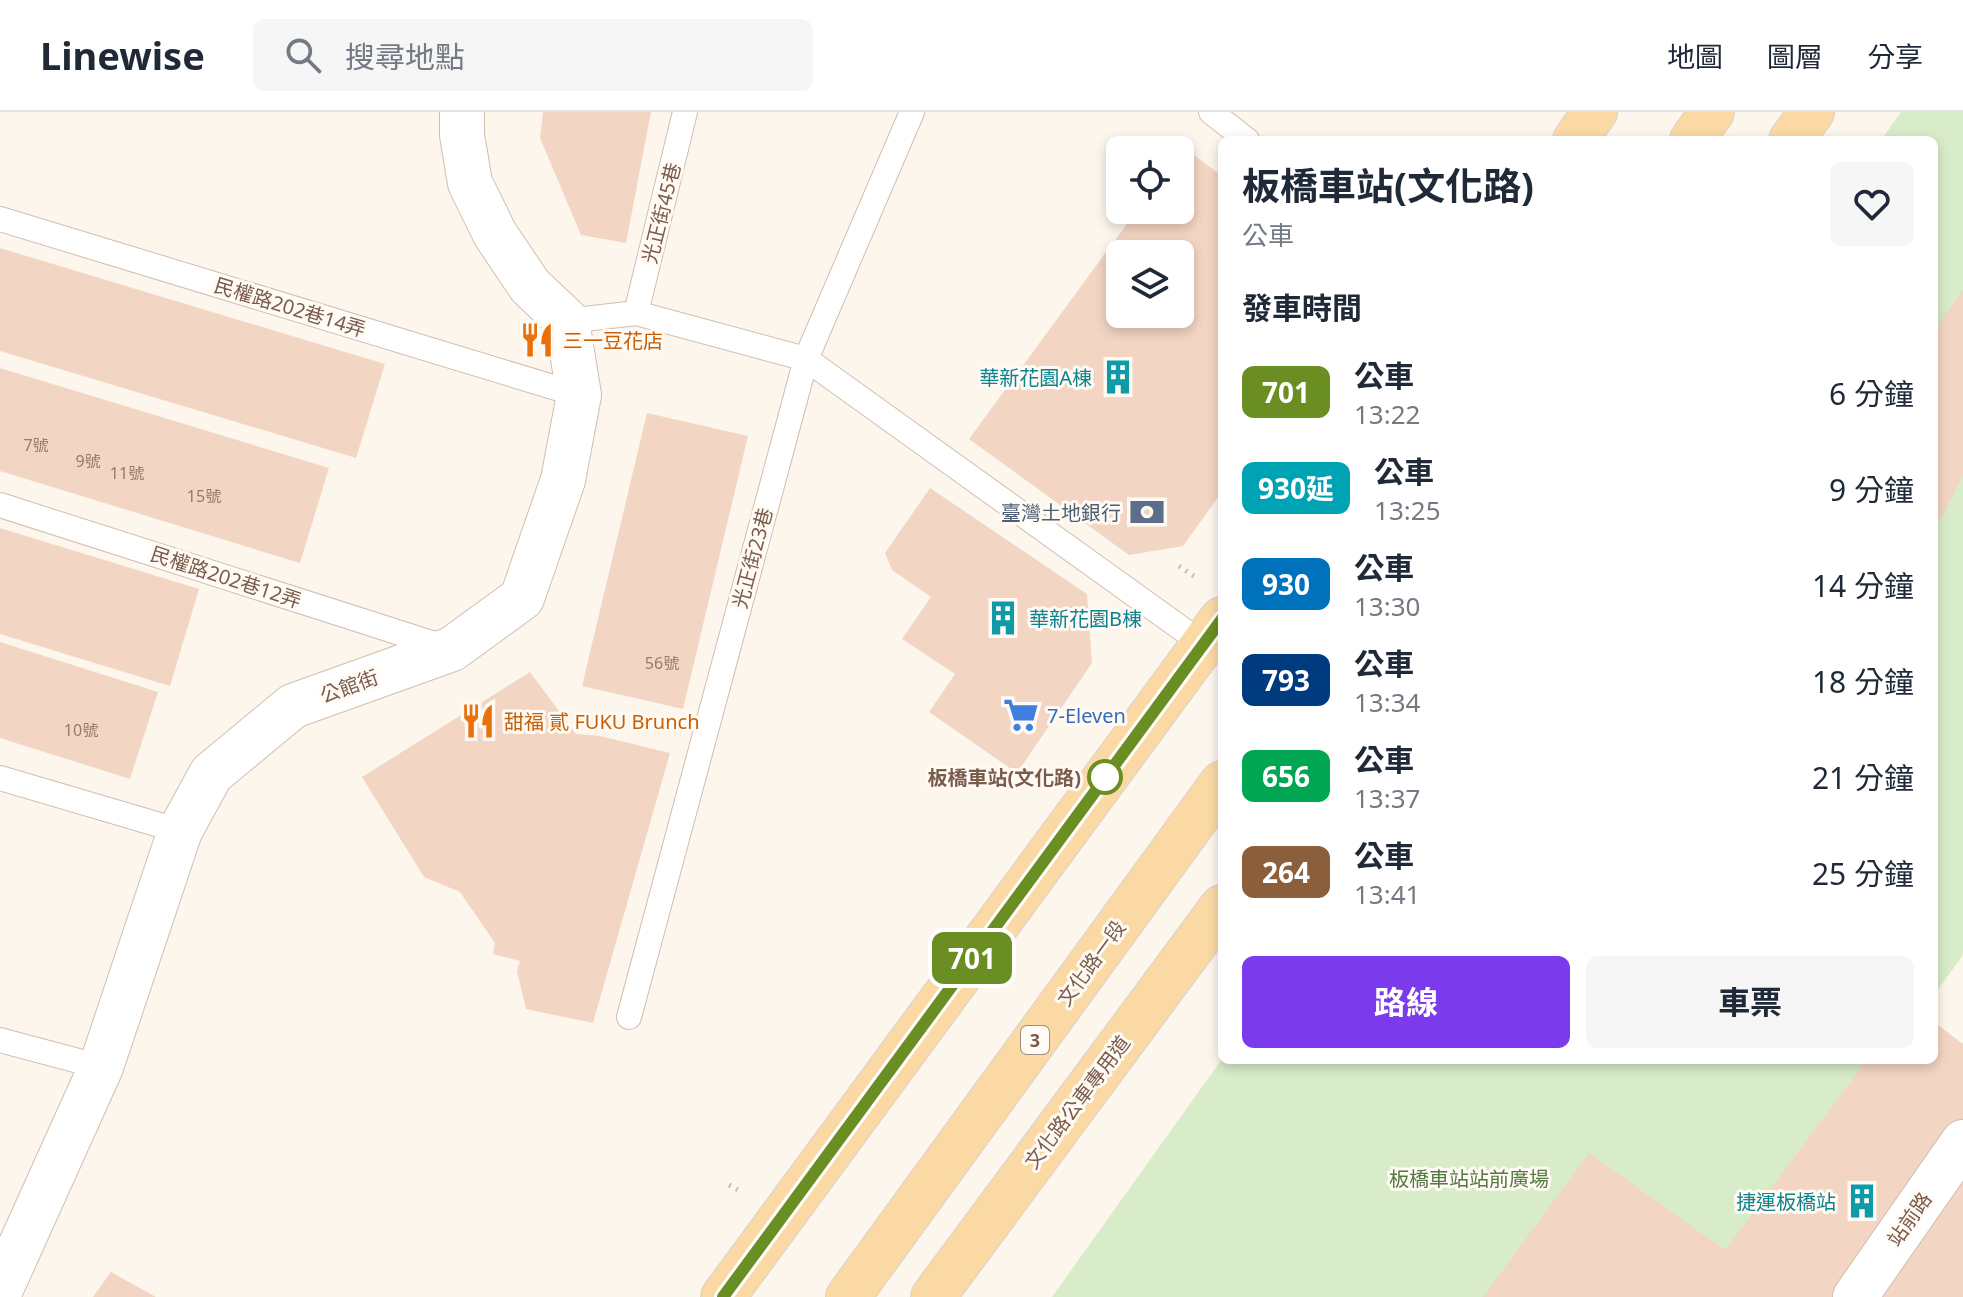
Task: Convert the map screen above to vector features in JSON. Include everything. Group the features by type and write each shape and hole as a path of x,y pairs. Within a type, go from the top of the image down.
{"main road":[{"path":"1578,136 1595,112"},
{"path":"1695,136 1712,112"},
{"path":"1794,136 1812,112"},
{"path":"723,1297 1213,631"},
{"name":"文化路一段","path":"848,1297 1218,788"},
{"name":"文化路公車專用道","path":"933,1297 1218,912"}],"street":[{"path":"462,112 462,135 470,183 495,234 530,286 567,321"},
{"name":"公館街","path":"0,1291 101,1067 180,831 211,774 293,706 452,649 522,598 563,480 579,395 567,321"},
{"name":"站前路","path":"1855,1297 1963,1142"}],"lane":[{"name":"光正街45巷","path":"636,313 685,112"},
{"name":"光正街23巷","path":"629,1017 806,359 912,112"},
{"path":"1211,112 1242,136"},
{"name":"民權路202巷14弄","path":"0,219 579,395"},
{"path":"567,321 636,313 806,359 1213,631"},
{"name":"民權路202巷12弄","path":"0,505 452,649"},
{"path":"0,778 180,831"},
{"path":"0,1040 101,1067"}],"green space":[{"path":"1901,112 1963,112 1963,955 1938,989 1938,136 1884,136"},
{"name":"板橋車站站前廣場","path":"1218,1064 1884,1064 1715,1297 1052,1297"}],"building":[{"path":"543,112 651,112 626,243 581,235 540,138"},
{"name":"華新花園A棟","path":"1194,155 1218,173 1218,498 1183,546 1129,555 969,439 1106,252 1106,328 1194,328 1194,240 1115,240 1127,224 1194,224"},
{"path":"0,248 385,364 356,458 0,351"},
{"path":"1963,290 1963,476 1938,521 1938,324"},
{"path":"0,368 329,468 300,563 0,471"},
{"path":"647,413 748,436 683,709 582,686"},
{"name":"華新花園B棟","path":"930,488 1087,594 1092,663 1017,773 929,712 955,674 902,639 931,597 892,570 885,553"},
{"path":"0,528 199,589 170,686 0,634"},
{"path":"0,642 158,692 130,779 0,738"},
{"path":"530,672 576,734 600,736 670,753 593,1023 526,1009 517,971 520,961 493,954 495,943 460,892 424,877 362,777"},
{"name":"捷運板橋站","path":"1938,1025 1963,1044 1963,1297 1483,1297 1589,1153 1725,1250 1864,1064 1938,1064"},
{"path":"111,1272 156,1297 93,1297"}],"bus line":[{"name":"701","path":"723,1297 1218,624"}],"place":[{"name":"三一豆花店","path":"537,340"},
{"name":"華新花園A棟","path":"1118,377"},
{"name":"臺灣土地銀行","path":"1147,512"},
{"name":"華新花園B棟","path":"1003,618"},
{"name":"7-Eleven","path":"1021,715"},
{"name":"甜福 貳 FUKU Brunch","path":"478,721"},
{"name":"板橋車站(文化路)","path":"1105,777"},
{"name":"捷運板橋站","path":"1862,1201"}]}
